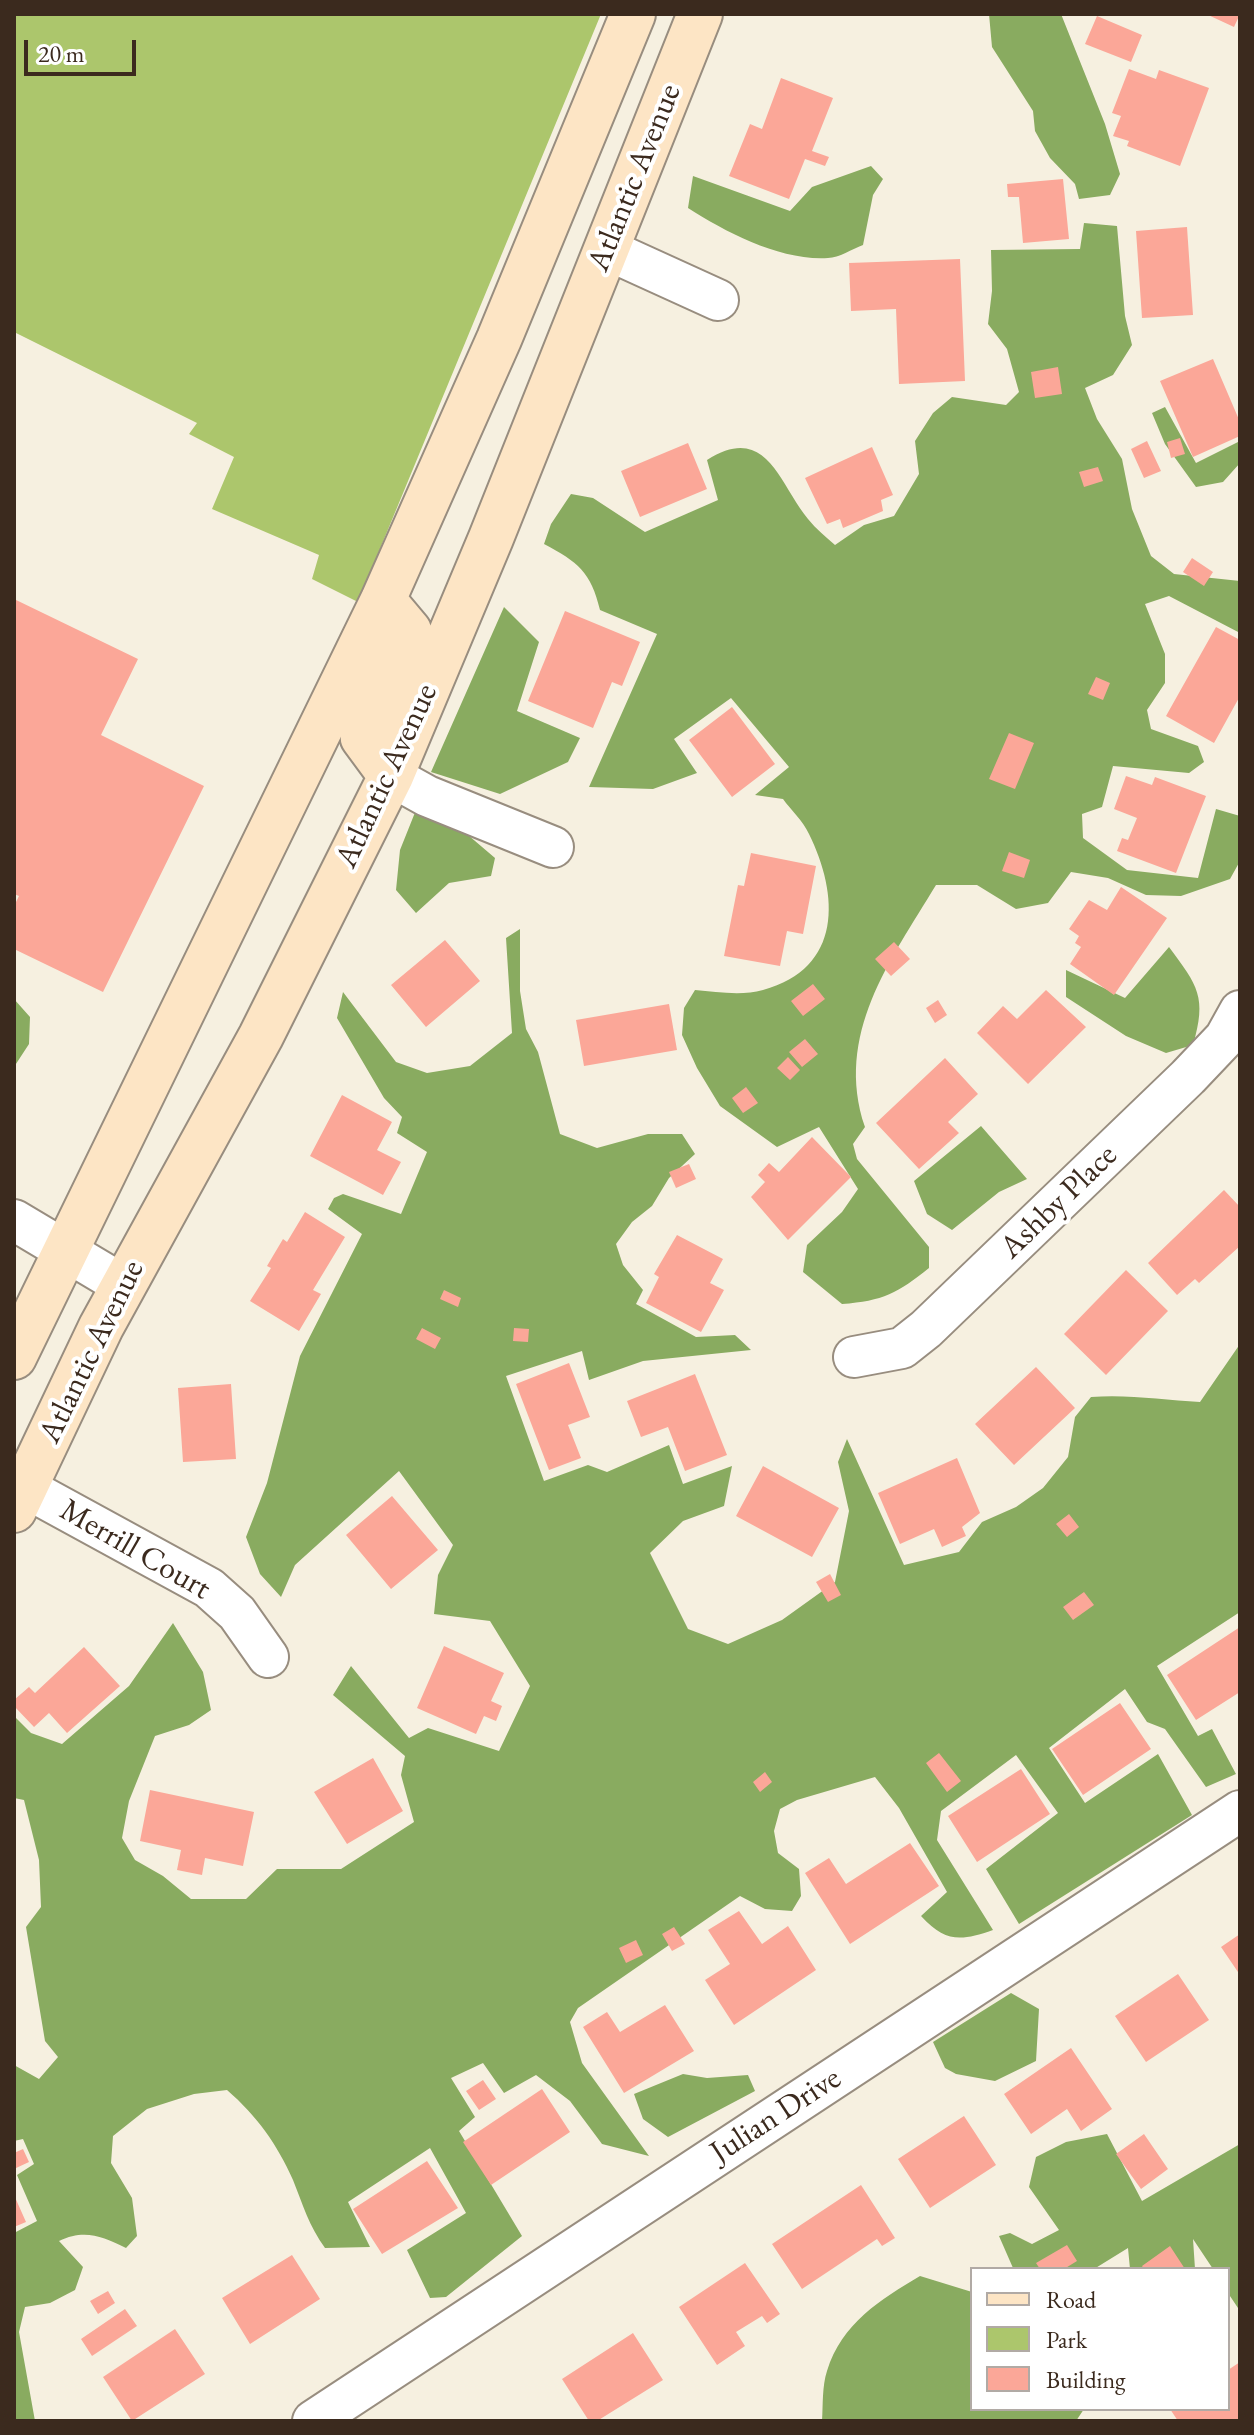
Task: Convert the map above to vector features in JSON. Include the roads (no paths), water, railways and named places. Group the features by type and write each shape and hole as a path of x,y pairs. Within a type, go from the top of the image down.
{"main road":[{"name":"Atlantic Avenue","path":"14,1357 383,600 499,339 633,14"},
{"name":"Atlantic Avenue","path":"20,1499 123,1285 261,1036 391,776 491,538 696,17"},
{"path":"383,600 409,631 363,738 391,776"}],"street":[{"path":"606,249 718,300"},
{"path":"391,776 427,796 553,847"},
{"name":"Ashby Place","path":"854,1357 902,1348 926,1329 1188,1077 1225,1038 1240,1011"},
{"path":"14,1220 123,1285"},
{"name":"Merrill Court","path":"20,1499 209,1588 237,1613 268,1657"},
{"name":"Julian Drive","path":"313,2421 1240,1811"}]}
